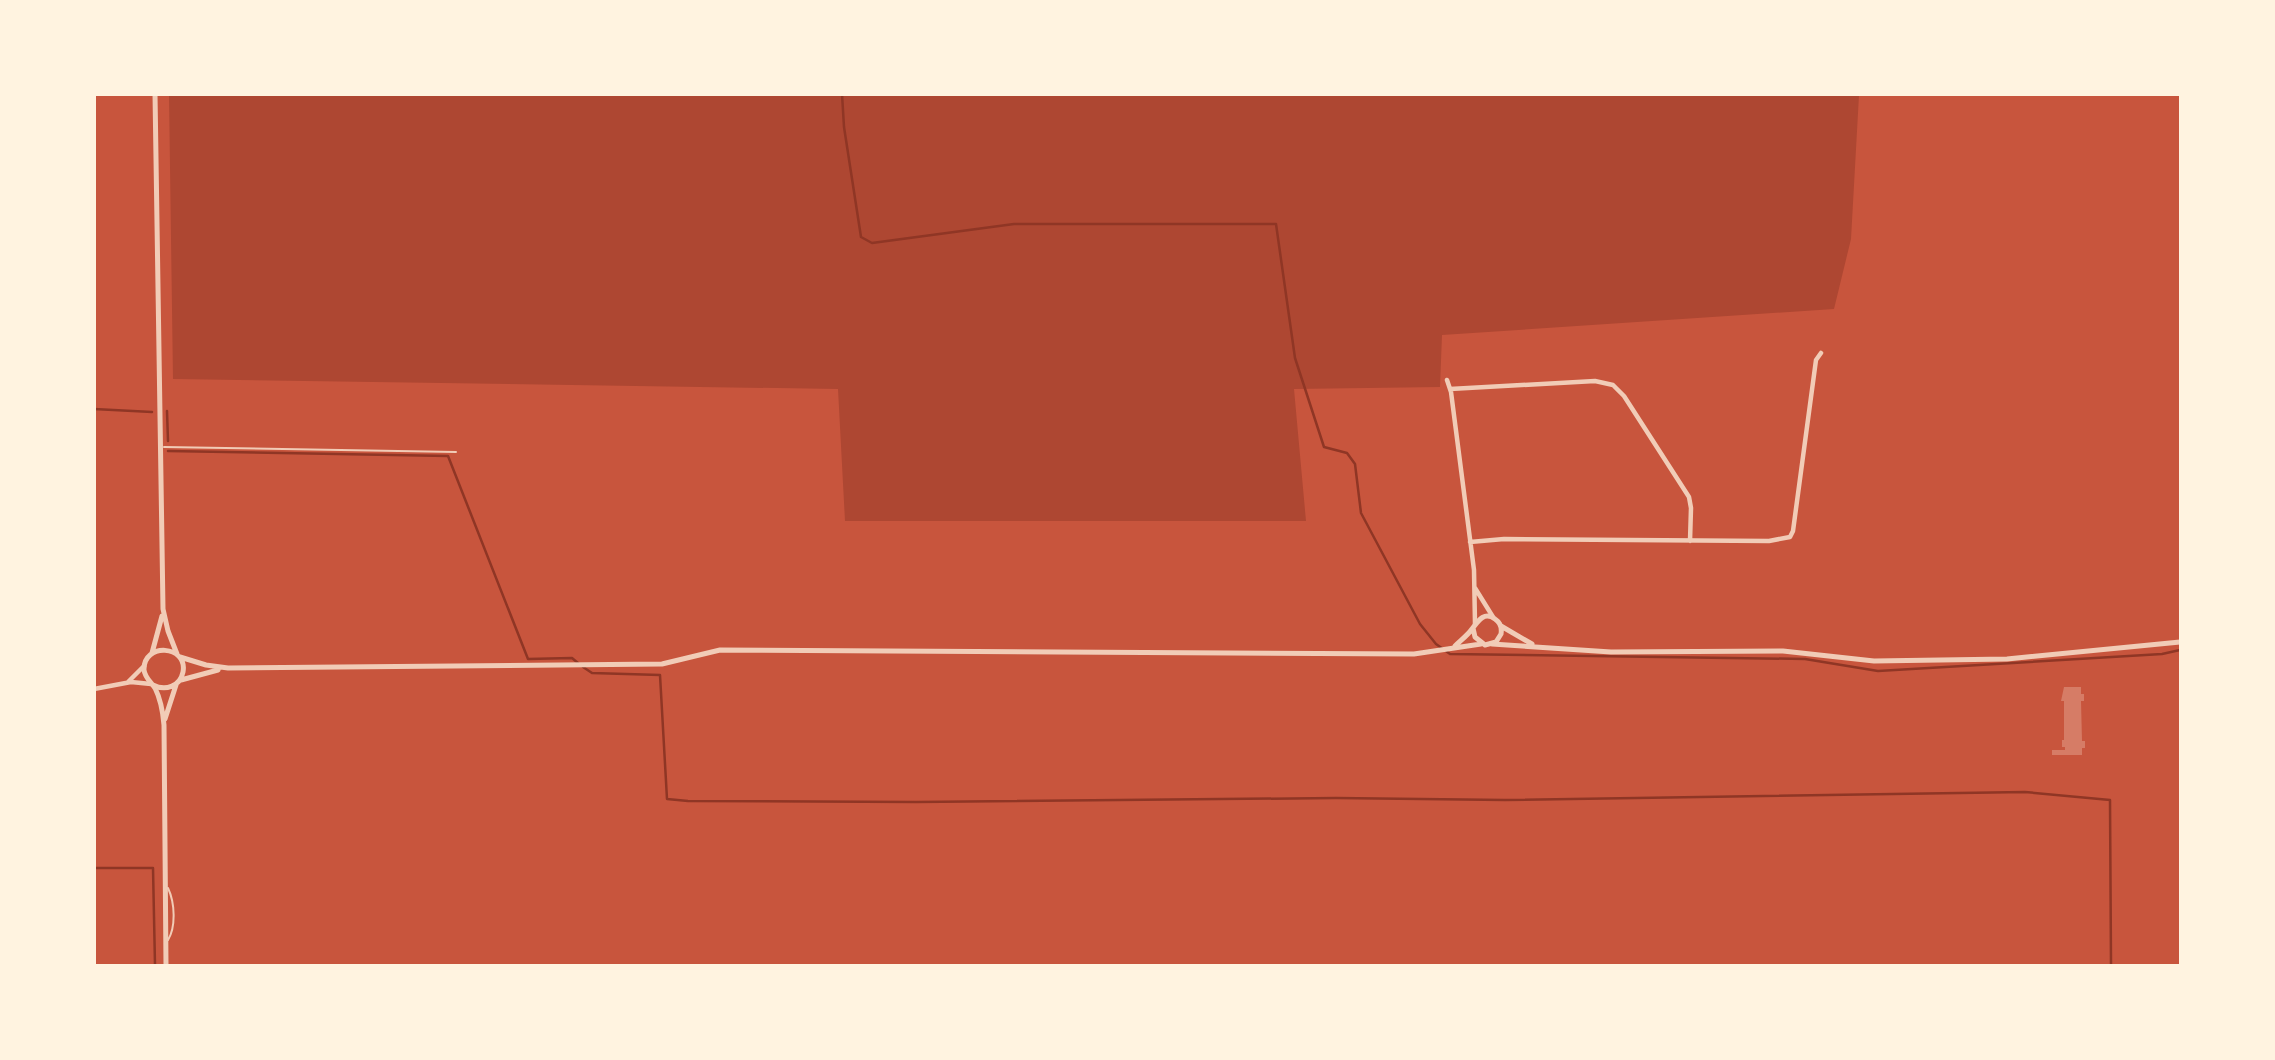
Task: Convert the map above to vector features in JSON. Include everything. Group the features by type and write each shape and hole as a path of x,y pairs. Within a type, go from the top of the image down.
{"street":[{"path":"155,94 163,609 167,631 183,669 164,725"},
{"path":"1470,542 1504,539 1769,541 1792,536 1816,360 1821,353"},
{"path":"1447,380 1470,542 1475,588 1475,637 1481,643"},
{"path":"1450,389 1595,381 1613,385 1626,399 1689,497 1692,508 1690,541"},
{"path":"1475,588 1501,625 1535,646"},
{"path":"124,684 145,665 152,653 163,609"},
{"path":"1454,647 1485,616 1493,617"},
{"path":"1492,644 1500,639 1501,625"},
{"path":"152,653 167,649 206,666 228,668 579,666 662,664 720,650 1414,654 1481,643 1611,652 1783,651 1874,661 2007,659 2180,642"},
{"path":"145,665 146,677 160,704 164,725 166,965"},
{"path":"94,689 124,684 163,688 195,675 228,668"}],"lane":[{"path":"159,447 456,452"}],"shaded area":[{"path":"169,94 1859,95 1851,239 1834,309 1442,335 1440,387 1294,389 1306,521 845,521 838,389 173,379"}],"building":[{"path":"2064,687 2081,687 2081,694 2084,694 2084,701 2081,701 2082,741 2085,741 2085,748 2082,748 2082,755 2052,755 2052,750 2065,750 2065,747 2062,747 2064,701 2061,701"}],"waterway":[{"path":"842,94 844,127 861,237 872,243 1014,224 1276,224 1295,358 1324,447 1347,453 1355,464 1361,513 1420,624 1436,644 1450,654 1805,659 1878,671 2162,654 2180,650"},
{"path":"94,409 152,412"},
{"path":"167,411 168,441"},
{"path":"168,451 448,456 528,659 572,658 578,663"},
{"path":"583,667 592,673 660,675 667,799 688,801 1336,798 1505,800 2025,792 2110,800 2111,965"},
{"path":"94,868 153,868 155,965"}]}
